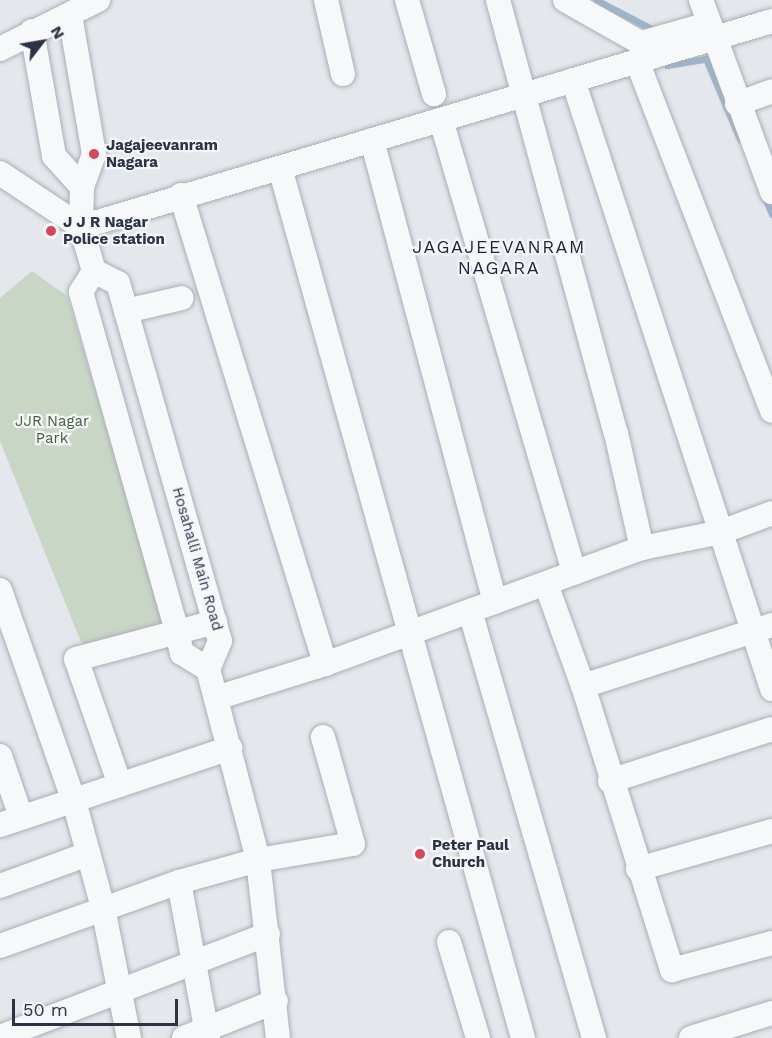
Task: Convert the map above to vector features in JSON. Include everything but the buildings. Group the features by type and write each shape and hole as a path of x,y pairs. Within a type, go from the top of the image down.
{"street":[{"path":"0,51 32,31 98,0"},
{"path":"326,0 343,74"},
{"path":"407,0 434,94"},
{"path":"498,0 616,433 642,548"},
{"path":"565,0 655,49 772,411"},
{"path":"701,0 710,32 737,104 769,177"},
{"path":"70,15 94,154 82,187 81,227 94,271 81,292 182,652 208,669 230,748 258,860 276,1001 278,1038"},
{"path":"81,227 181,195 280,168 573,80 655,49 710,32 772,21"},
{"path":"32,31 54,156 82,187"},
{"path":"573,80 721,532 763,628 772,689"},
{"path":"737,104 772,90"},
{"path":"441,120 574,573"},
{"path":"372,140 495,602"},
{"path":"280,168 523,1038"},
{"path":"0,173 81,227"},
{"path":"181,195 325,664"},
{"name":"Hosahalli Main Road","path":"94,271 118,283 220,641 208,669"},
{"path":"126,311 182,298"},
{"path":"216,698 325,664 642,548 721,532 772,513"},
{"path":"546,584 583,686 610,781 672,970 772,943"},
{"path":"2,602 74,801 103,908 129,1038"},
{"path":"470,611 594,1038"},
{"path":"120,785 76,658 215,622"},
{"path":"583,686 763,628"},
{"path":"610,781 772,729"},
{"path":"0,946 179,882 258,860 353,844 323,737"},
{"path":"0,756 10,821 230,748"},
{"path":"638,869 772,831"},
{"path":"0,886 88,854"},
{"path":"179,882 196,961 207,1033"},
{"path":"0,1037 268,934"},
{"path":"449,942 478,1038"},
{"path":"184,1038 207,1033 276,1001"},
{"path":"691,1038 723,1034 772,1013"}],"green space":[{"name":"JJR Nagar Park","path":"32,271 67,296 165,626 83,647 0,441 0,298"}],"waterway":[{"path":"596,0 652,29 654,35"},
{"path":"665,59 667,65 706,59 740,139"},
{"path":"764,196 772,214"}],"place":[{"name":"Jagajeevanram Nagara","path":"94,154"},
{"name":"J J R Nagar Police station","path":"51,231"},
{"name":"Peter Paul Church","path":"420,854"}],"district":[{"name":"JAGAJEEVANRAM NAGARA","path":"499,258"}]}
